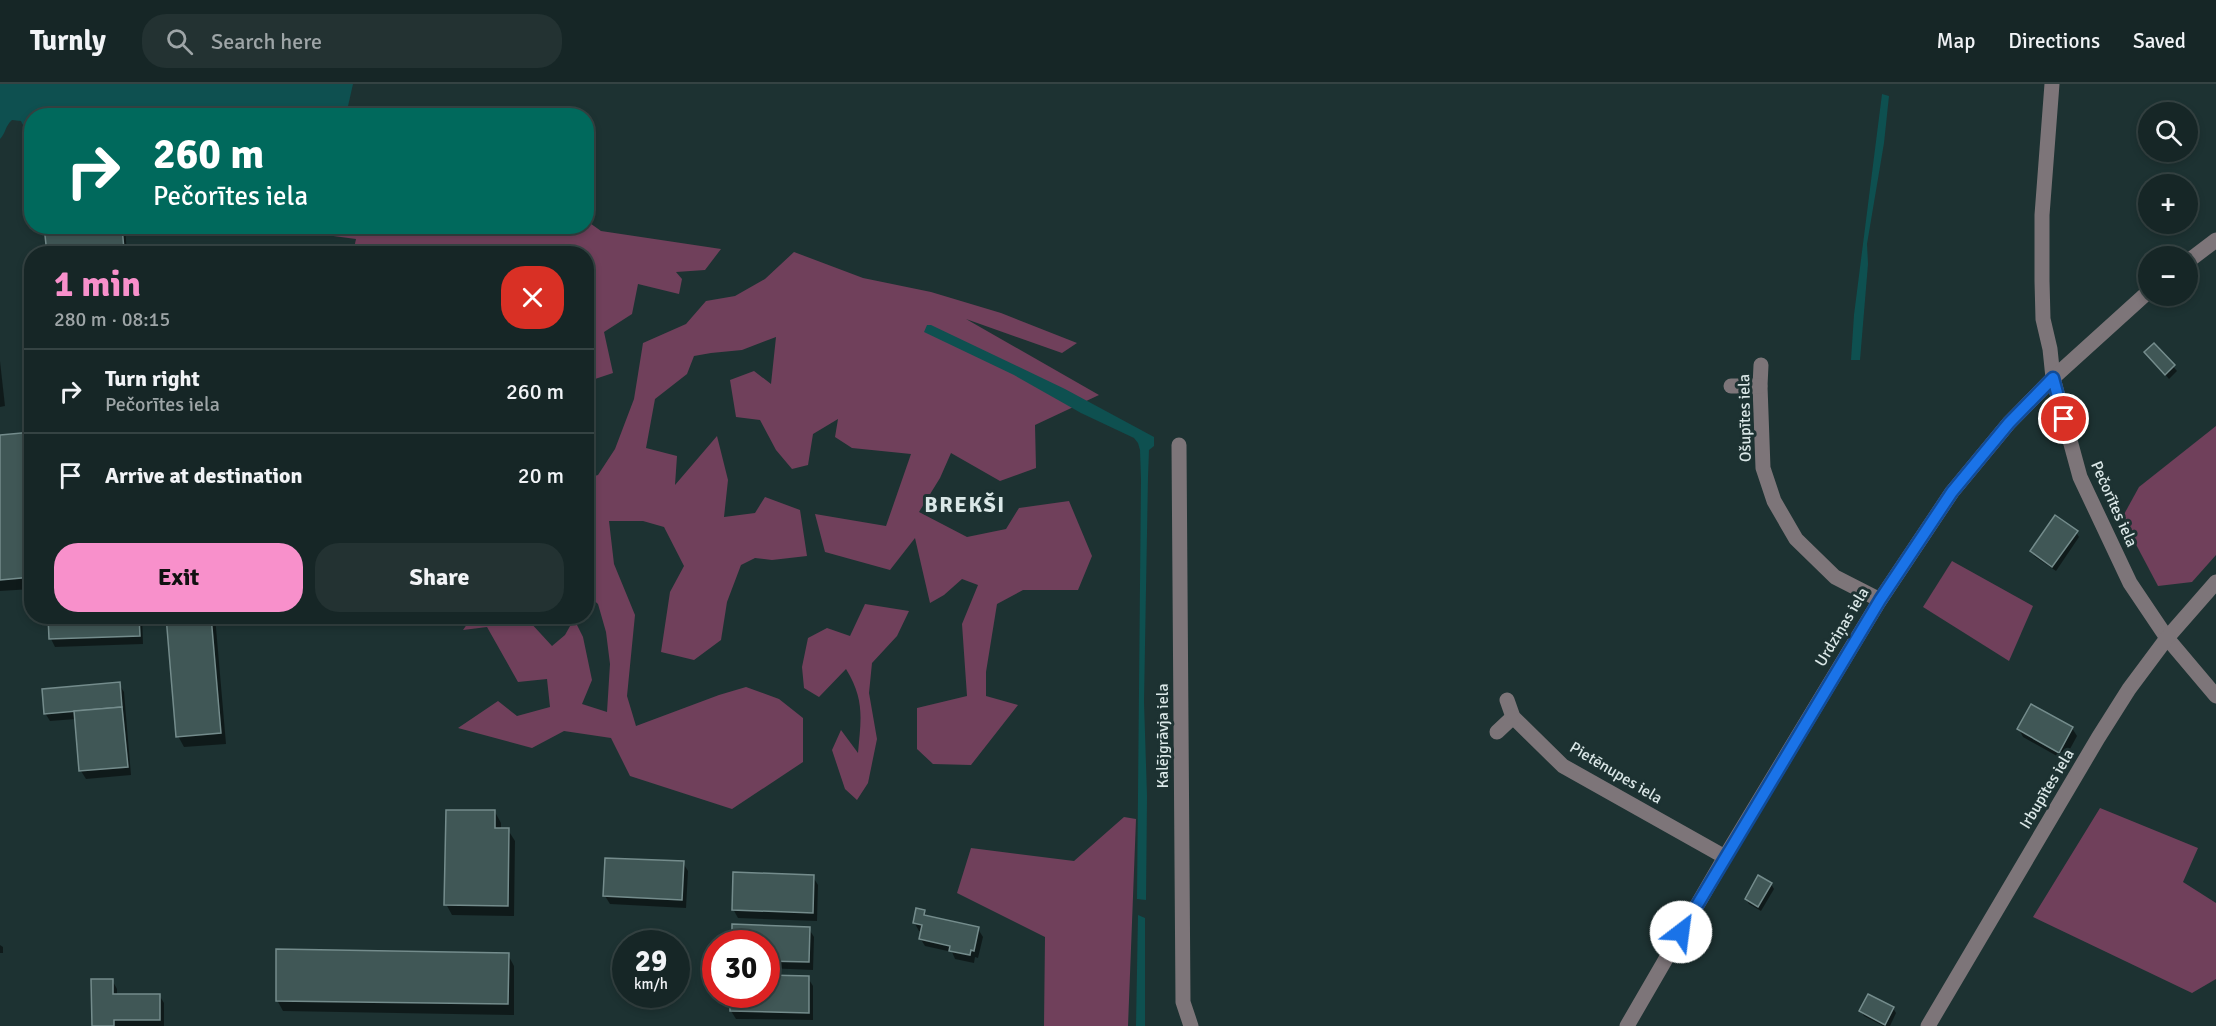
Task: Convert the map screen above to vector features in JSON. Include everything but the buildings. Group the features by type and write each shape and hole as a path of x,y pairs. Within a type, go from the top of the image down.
{"street":[{"name":"Pečorītes iela","path":"2052,84 2042,214 2042,281 2043,319 2050,349 2053,378 2080,477 2130,583 2167,638 2216,696"},
{"path":"2198,254 2216,240"},
{"name":"Urdziņas iela","path":"1627,1026 1725,857 1880,600 1952,492 2009,423 2053,378 2138,301"},
{"name":"Ošupītes iela","path":"1761,365 1763,468 1774,501 1796,539 1835,577 1880,600"},
{"path":"1731,386 1760,386"},
{"name":"Kalējgrāvja iela","path":"1179,445 1183,1002 1191,1026"},
{"name":"Irbupītes iela","path":"1928,1026 2129,689 2167,638 2216,582"},
{"name":"Pietēnupes iela","path":"1507,700 1513,717 1563,766 1725,857"},
{"path":"1497,732 1513,717"}],"shaded area":[{"path":"594,226 601,231 721,249 705,270 676,272 682,279 679,294 638,284 632,314 604,332 613,373 594,379 594,246 354,246 356,239 318,234 594,234"},
{"path":"794,252 863,278 931,292 1001,313 1077,343 1062,353 966,319 1099,395 1035,425 1036,468 1000,481 951,453 940,478 919,512 967,537 1006,529 1019,508 1069,501 1092,556 1078,590 1023,590 997,604 986,672 986,696 1018,705 971,765 933,764 917,749 917,708 967,696 962,624 978,585 962,579 944,595 930,603 915,538 890,570 825,552 815,514 886,526 911,454 852,448 835,437 838,419 813,434 808,465 792,469 776,450 760,420 736,417 730,380 754,371 771,384 776,337 742,350 694,356 687,374 655,399 646,448 677,456 675,485 717,436 728,480 724,517 755,513 765,497 800,510 807,556 772,560 755,558 741,565 727,602 721,640 694,660 661,652 670,592 684,566 664,527 643,521 609,521 614,564 635,615 627,696 636,726 746,687 779,699 803,718 803,762 732,809 630,776 611,738 564,731 532,748 458,728 498,701 517,716 550,707 547,679 518,682 487,627 463,630 467,624 532,624 552,646 565,635 571,624 576,624 583,637 592,680 582,704 607,712 610,664 606,632 598,604 594,600 594,476 598,475 615,449 634,399 643,343 686,324 706,301 735,296 765,279"},
{"path":"2216,426 2216,555 2192,582 2158,586 2122,518 2139,487"},
{"path":"1952,561 2033,606 2009,661 1923,607"},
{"path":"865,604 909,611 897,636 872,663 869,693 877,739 868,783 857,800 845,789 832,750 841,730 858,753 860,710 852,680 846,669 819,697 804,688 802,667 808,638 827,628 850,636"},
{"path":"2100,808 2198,848 2183,882 2216,903 2216,979 2192,993 2033,917"},
{"path":"1124,817 1136,819 1128,1026 1044,1026 1045,937 957,893 971,848 1074,861"}],"water":[{"path":"0,84 353,84 348,108 24,108 24,127 21,121 12,120 0,139"},
{"path":"1882,94 1889,96 1884,143 1867,244 1868,264 1860,360 1851,360 1854,315"},
{"path":"927,325 1065,389 1154,437 1154,446 1149,450 1144,702 1147,796 1146,900 1137,899 1141,479 1138,443 1134,438 1081,413 1014,375 924,332"},
{"path":"1138,915 1145,918 1145,1026 1136,1026"}],"district":[{"name":"BREKŠI","path":"965,504"}],"route":[{"path":"1681,932 1880,600 1952,492 2009,423 2053,378 2064,419"}]}
